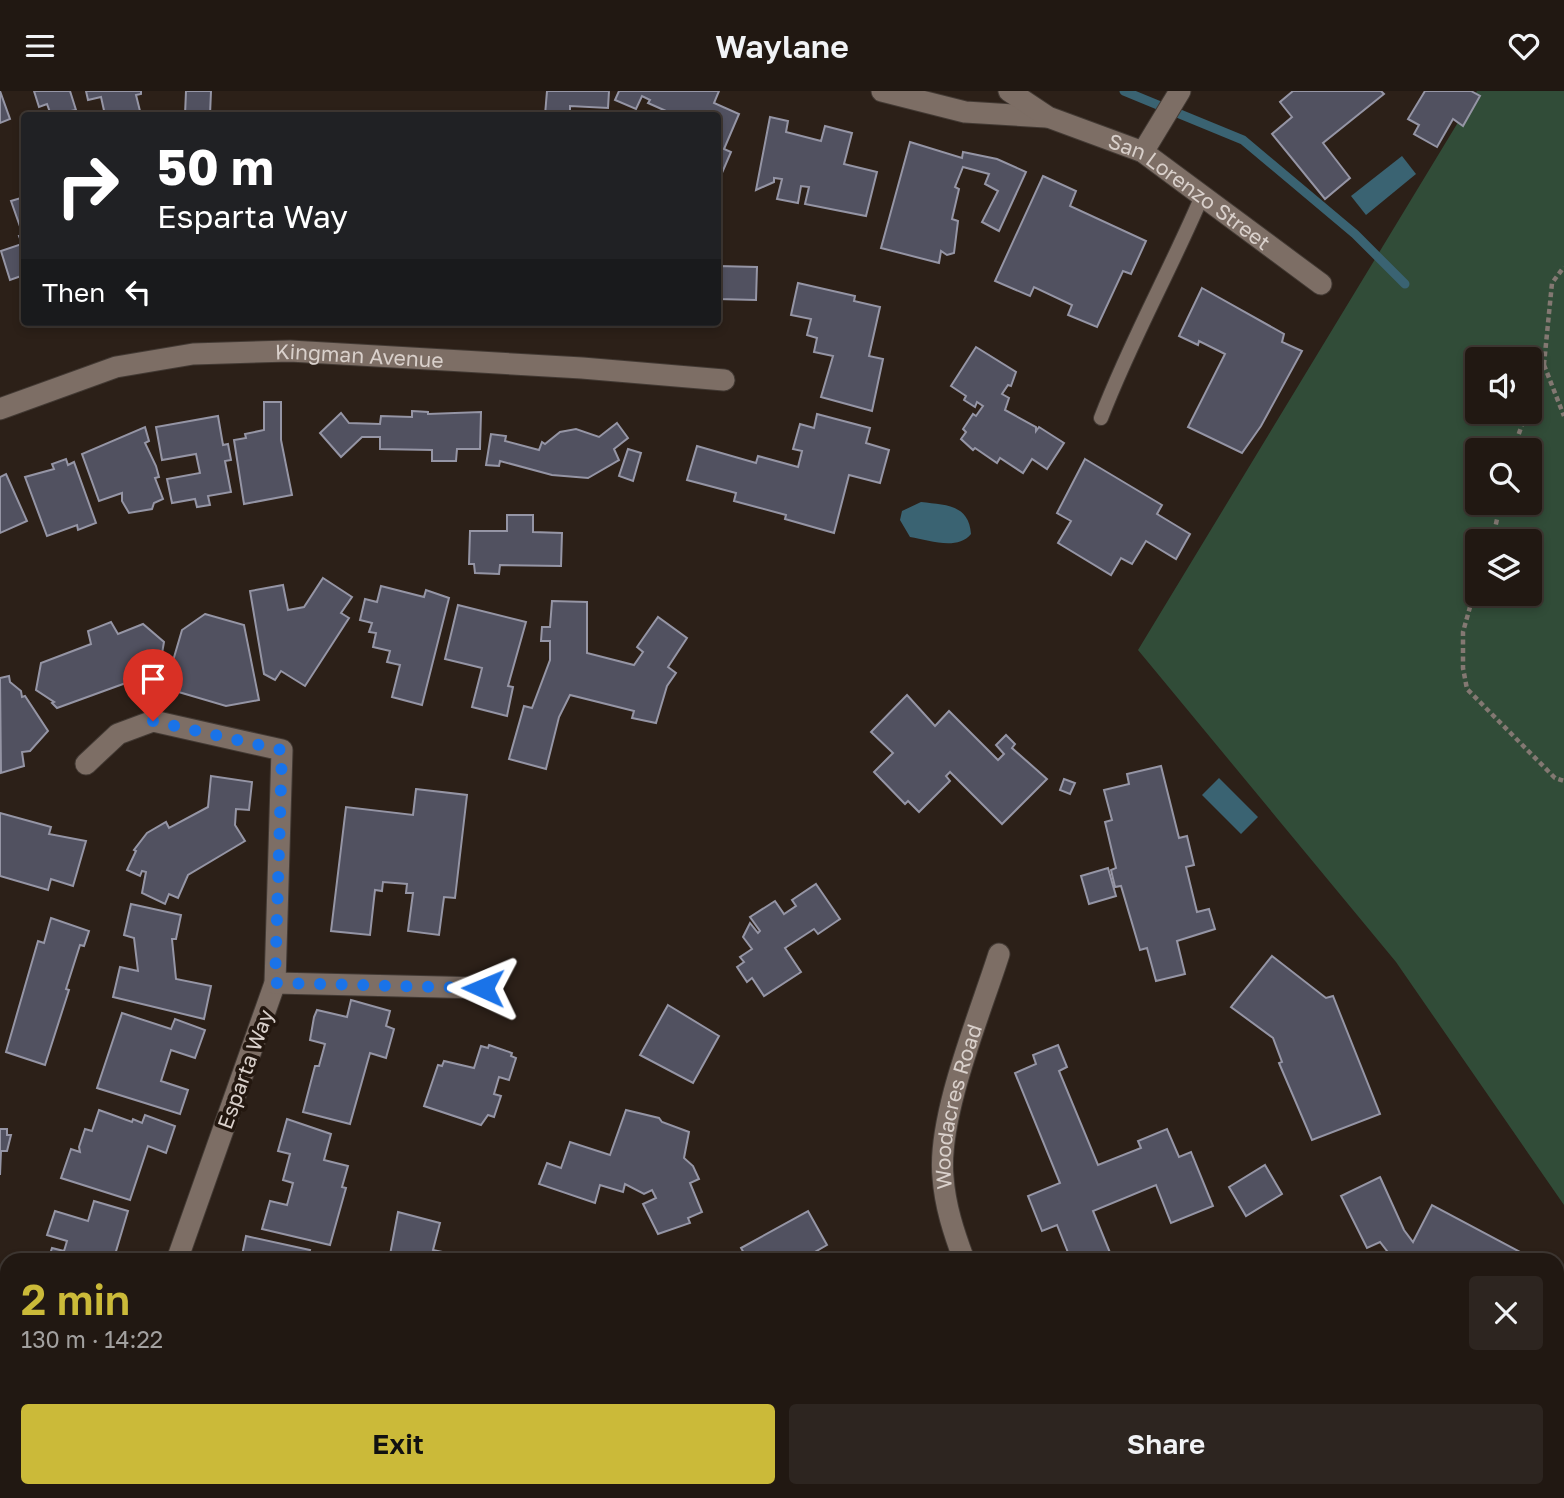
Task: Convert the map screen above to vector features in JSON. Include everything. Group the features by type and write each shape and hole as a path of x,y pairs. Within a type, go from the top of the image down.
{"street":[{"name":"San Lorenzo Street","path":"882,91 965,112 1048,117"},
{"name":"San Lorenzo Street","path":"1009,91 1048,117 1143,152 1321,284"},
{"path":"1143,152 1180,91"},
{"name":"Kingman Avenue","path":"0,409 116,367 193,354 290,351 582,367 724,380"},
{"name":"Esparta Way","path":"86,764 118,734 153,721 282,750 275,983 179,1253"},
{"name":"Woodacres Road","path":"961,1253 951,1225 942,1175 946,1121 999,954"},
{"path":"275,983 483,988"}],"lane":[{"path":"1101,418 1122,362 1174,262 1202,196"}],"path":[{"path":"1542,370 1552,283 1564,267"},
{"path":"1544,364 1564,416"},
{"path":"1470,606 1463,632 1463,667 1467,689 1555,778 1564,781"}],"green space":[{"path":"1477,91 1564,91 1564,1205 1396,962 1138,650"}],"water":[{"path":"1402,156 1416,174 1366,215 1351,196"},
{"path":"921,502 961,511 966,517 971,534 951,543 910,537 900,520 902,511"},
{"path":"1219,778 1258,817 1241,834 1202,795"}],"building":[{"path":"0,91 10,119 0,123"},
{"path":"34,91 70,91 76,110 50,112 47,104 39,107"},
{"path":"86,91 141,91 141,94 136,95 140,112 104,112 101,97 88,100"},
{"path":"186,91 211,91 210,112 185,112"},
{"path":"547,91 609,91 608,108 570,106 570,112 545,112"},
{"path":"619,91 719,91 714,103 739,114 724,149 731,152 722,173 721,112 668,112 648,103 650,100 642,96 636,109 615,100"},
{"path":"1293,91 1381,91 1384,94 1323,143 1350,178 1325,199 1272,134 1292,117 1280,102"},
{"path":"1425,91 1471,91 1480,96 1463,126 1453,119 1437,147 1414,134 1419,125 1408,119"},
{"path":"770,117 788,121 786,132 821,141 825,126 852,133 844,164 877,172 866,216 805,204 809,187 801,186 798,203 777,199 782,179 774,178 774,182 756,190"},
{"path":"910,142 962,158 963,152 997,159 1026,172 999,231 982,222 998,191 985,184 989,174 963,167 955,187 959,189 952,219 958,221 954,253 947,255 941,251 939,263 881,248"},
{"path":"1043,176 1076,191 1070,206 1146,241 1131,274 1123,271 1097,327 1068,315 1072,305 1034,287 1030,296 995,281"},
{"path":"21,198 21,229 11,201"},
{"path":"21,244 21,276 10,280 1,251"},
{"path":"721,266 757,267 756,300 721,299"},
{"path":"798,283 855,296 854,301 880,307 869,356 883,359 872,411 821,397 833,356 814,352 817,338 807,335 811,319 791,315"},
{"path":"1202,288 1284,334 1282,342 1302,351 1261,426 1242,453 1188,427 1225,354 1199,341 1198,345 1179,336"},
{"path":"976,347 1016,372 1011,386 1008,385 1002,394 1009,398 1005,410 1036,427 1036,431 1039,427 1064,443 1047,469 1032,459 1023,473 1000,458 997,463 975,448 973,450 961,439 966,432 963,429 973,414 976,416 983,406 977,402 975,407 964,400 966,396 951,386"},
{"path":"264,402 281,402 281,440 292,495 244,504 234,440 246,438 245,434 264,430"},
{"path":"412,411 428,414 481,412 480,449 457,449 456,461 432,461 432,450 380,449 380,437 362,437 341,457 320,433 341,413 349,423 380,424 381,416 412,417"},
{"path":"817,414 870,428 866,443 889,450 880,483 849,475 834,533 785,519 786,515 734,501 736,493 687,480 697,446 756,463 758,456 798,467 802,451 793,449 800,424 814,428"},
{"path":"218,416 223,445 228,444 231,460 225,461 231,492 208,496 210,505 197,507 195,499 172,503 167,479 200,473 196,454 162,460 156,427"},
{"path":"617,423 628,438 614,449 619,460 588,478 552,475 500,461 499,466 486,465 491,434 506,436 505,441 539,450 542,442 545,444 560,432 576,429 599,437"},
{"path":"145,427 149,441 145,443 156,466 159,477 155,478 163,499 154,503 152,509 129,513 122,501 122,493 99,501 82,454"},
{"path":"628,449 641,453 633,481 619,476"},
{"path":"66,459 68,465 74,462 96,523 78,530 77,525 47,536 25,477 54,469 52,464"},
{"path":"1085,459 1162,505 1157,514 1190,534 1176,559 1146,541 1132,564 1121,558 1111,575 1058,543 1071,521 1057,513"},
{"path":"6,474 27,521 0,533 0,477"},
{"path":"507,515 533,515 533,532 562,533 561,566 500,565 499,574 475,573 474,564 469,564 470,531 507,531"},
{"path":"323,578 352,597 341,613 349,618 305,686 281,671 275,680 264,674 250,591 283,585 288,610 304,607"},
{"path":"381,586 424,597 426,590 449,598 422,705 392,697 400,665 387,662 390,651 373,647 376,633 369,632 372,623 360,620 365,599 377,602"},
{"path":"552,601 587,602 587,653 634,665 643,652 637,647 658,617 687,638 668,667 676,673 667,686 656,723 632,718 634,711 570,695 559,717 546,769 509,759 524,706 532,708 550,660 550,641 541,641 542,627 550,627"},
{"path":"458,605 526,622 508,686 513,687 507,716 472,707 482,668 445,659"},
{"path":"205,614 244,625 259,700 226,706 165,688 182,630"},
{"path":"111,622 118,634 143,624 164,642 159,671 57,708 52,703 54,702 36,690 41,663 91,644 88,631"},
{"path":"9,676 10,682 21,691 22,697 25,696 48,731 30,751 22,752 24,766 1,773 0,678"},
{"path":"907,695 935,726 949,711 998,760 1004,754 996,745 1006,735 1015,744 1012,748 1047,779 1002,824 950,772 946,776 950,781 919,812 908,801 905,804 874,772 893,753 871,732"},
{"path":"1161,766 1179,838 1187,836 1194,865 1186,867 1197,912 1209,909 1215,929 1177,941 1185,974 1156,981 1147,948 1140,950 1121,886 1115,887 1111,870 1116,868 1105,822 1112,820 1104,790 1129,784 1127,774"},
{"path":"211,776 252,782 249,810 236,809 235,825 245,841 188,875 178,898 169,894 165,904 142,893 146,872 142,871 140,876 127,870 136,851 134,850 147,833 166,822 169,828 208,807"},
{"path":"1064,779 1075,783 1070,794 1060,790"},
{"path":"416,789 467,795 455,898 444,897 439,935 408,931 413,893 406,893 407,884 383,882 382,891 375,890 370,935 331,931 346,807 413,815"},
{"path":"0,813 51,827 49,834 86,841 73,886 51,879 48,890 0,876"},
{"path":"1108,868 1116,896 1089,904 1081,876"},
{"path":"816,884 840,919 818,934 814,929 785,948 801,972 764,996 752,978 747,982 737,967 744,962 740,957 752,949 743,937 750,923 758,933 760,931 750,917 775,901 784,914 796,906 792,900"},
{"path":"131,904 181,915 176,939 172,939 176,979 211,986 204,1019 113,997 120,967 138,971 134,938 124,935"},
{"path":"51,918 89,931 84,946 80,945 45,1065 6,1052 38,941 44,943"},
{"path":"1272,956 1326,998 1333,996 1380,1114 1312,1140 1279,1063 1282,1062 1273,1038 1231,1007"},
{"path":"351,1000 390,1011 386,1026 394,1029 386,1058 370,1053 350,1124 303,1112 315,1066 319,1066 325,1044 310,1040 317,1010 347,1017"},
{"path":"668,1005 719,1036 693,1083 640,1055"},
{"path":"122,1013 171,1029 175,1019 205,1030 195,1058 171,1050 161,1081 188,1090 180,1114 97,1088"},
{"path":"489,1045 512,1053 511,1056 516,1058 509,1080 499,1077 494,1094 501,1096 494,1117 488,1115 481,1125 424,1106 438,1065 442,1066 444,1061 474,1068 481,1046 488,1048"},
{"path":"1058,1045 1067,1067 1059,1071 1098,1165 1141,1148 1138,1141 1167,1129 1179,1157 1191,1152 1213,1206 1171,1223 1156,1185 1093,1211 1110,1253 1068,1253 1057,1225 1042,1231 1028,1196 1060,1183 1015,1073 1036,1064 1033,1055"},
{"path":"99,1110 132,1122 133,1119 142,1123 145,1115 175,1126 166,1153 148,1146 130,1200 61,1178 71,1149 80,1152 85,1129 92,1131"},
{"path":"626,1110 659,1118 662,1122 689,1132 684,1158 693,1166 699,1179 690,1183 702,1212 688,1218 690,1223 658,1234 643,1204 656,1198 652,1190 644,1194 625,1184 623,1192 600,1185 595,1203 539,1184 547,1163 561,1168 570,1142 610,1155"},
{"path":"287,1119 331,1134 324,1160 348,1166 342,1187 346,1188 330,1245 262,1229 270,1201 287,1205 293,1183 283,1180 290,1154 278,1151"},
{"path":"0,1129 7,1129 7,1135 11,1135 7,1151 1,1151 0,1175"},
{"path":"1265,1165 1282,1194 1246,1216 1229,1187"},
{"path":"1380,1177 1404,1230 1413,1242 1432,1205 1522,1253 1389,1253 1380,1242 1367,1248 1341,1196"},
{"path":"94,1201 128,1211 115,1253 50,1253 52,1248 64,1251 67,1241 47,1235 55,1211 88,1221"},
{"path":"808,1211 827,1245 816,1253 744,1253 741,1248"},
{"path":"398,1212 440,1223 433,1250 447,1253 390,1253"},
{"path":"246,1236 310,1250 309,1253 242,1253"}],"waterway":[{"path":"1124,91 1243,140 1355,234 1405,284"}],"route":[{"path":"153,721 282,750 275,983 483,988"}]}
